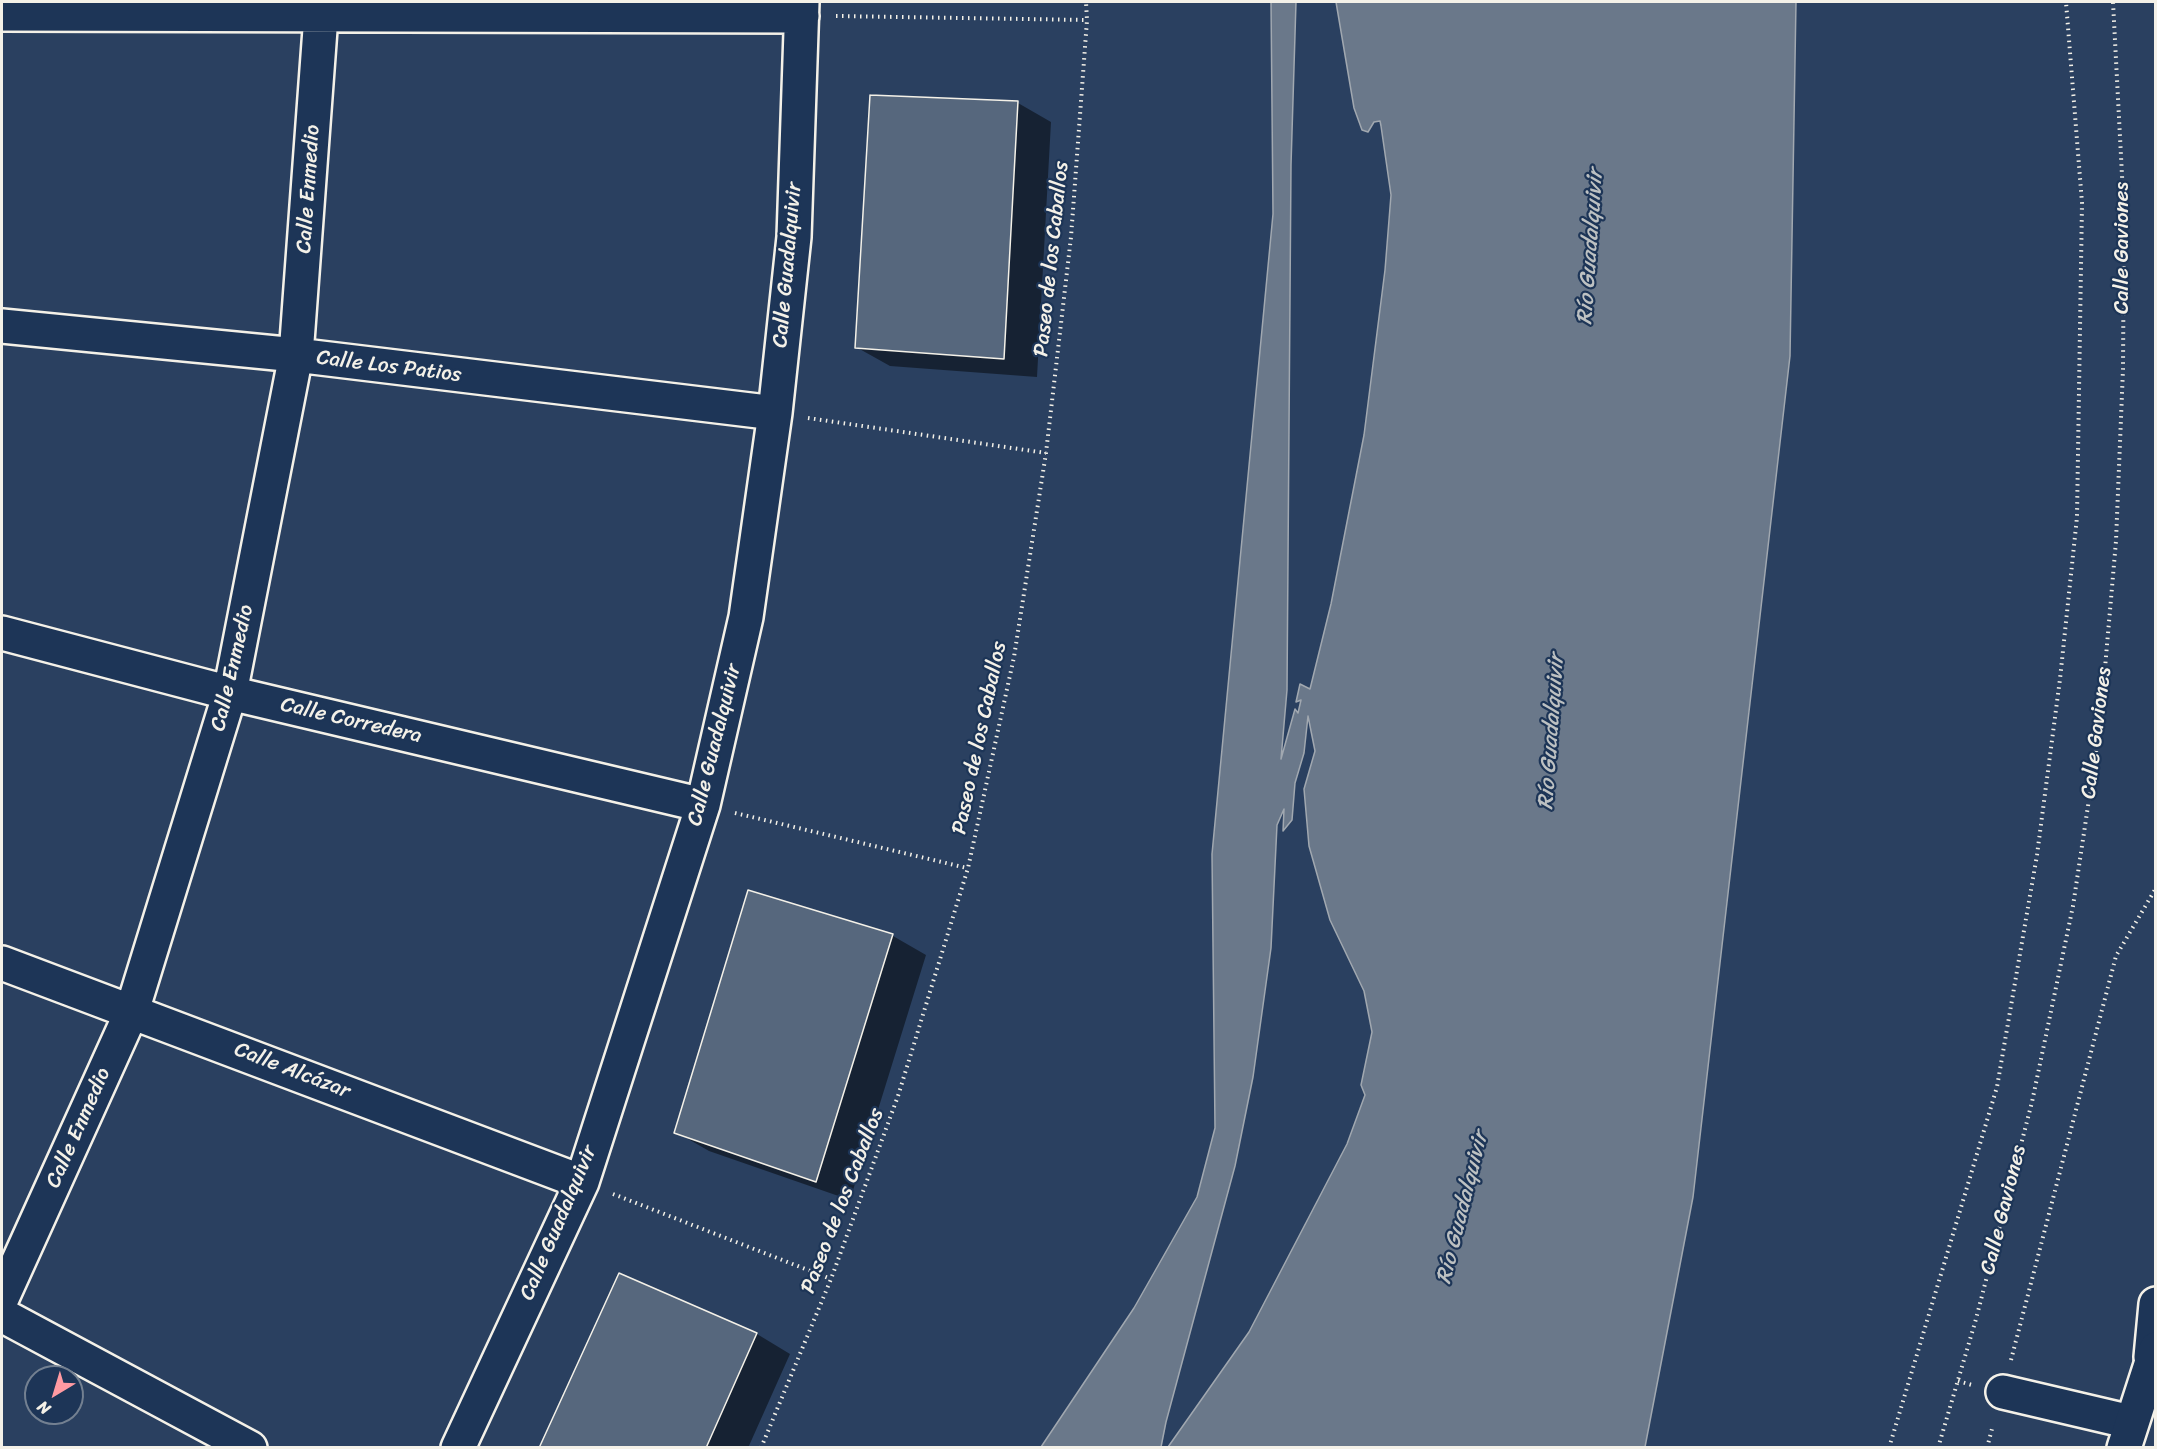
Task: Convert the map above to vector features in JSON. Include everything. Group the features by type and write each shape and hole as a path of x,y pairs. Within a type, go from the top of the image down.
{"street":[{"path":"2,14 322,8 802,9"},
{"name":"Calle Enmedio","path":"2,1298 132,1011 230,693 296,355 322,8"},
{"name":"Calle Guadalquivir","path":"458,1448 582,1182 702,805 746,617 775,413 794,237 802,9"},
{"name":"Calle Los Patios","path":"2,326 296,355 775,413"},
{"name":"Calle Corredera","path":"2,633 230,693 702,805"},
{"name":"Calle Alcázar","path":"2,963 582,1182"},
{"path":"2002,1392 2137,1433 2153,1353 2156,1304"},
{"path":"2,1315 250,1448"}],"path":[{"name":"Paseo de los Caballos","path":"761,1448 831,1278 898,1096 968,868 1014,657 1046,453 1071,237 1087,20 1086,2"},
{"path":"1889,1448 1997,1087 2037,855 2060,680 2077,518 2082,203 2066,2"},
{"name":"Calle Gaviones","path":"1938,1448 1976,1319 2032,1102 2073,906 2100,726 2116,542 2123,369 2124,214 2113,2"},
{"path":"802,9 1087,20"},
{"path":"775,413 1046,453"},
{"path":"702,805 968,868"},
{"path":"1987,1448 2116,957 2156,888"},
{"path":"582,1182 831,1278"}],"water":[{"name":"Río Guadalquivir","path":"1271,2 1296,2 1291,165 1287,690 1281,759 1295,709 1298,713 1301,700 1296,702 1300,684 1310,689 1331,604 1364,435 1385,270 1391,195 1380,121 1374,122 1368,132 1362,130 1354,108 1336,2 1796,2 1790,356 1693,1197 1645,1447 1168,1447 1249,1332 1347,1144 1365,1095 1361,1085 1372,1032 1364,991 1330,920 1309,846 1304,789 1315,751 1308,716 1304,753 1295,783 1292,820 1283,831 1284,809 1277,825 1271,948 1253,1077 1235,1166 1161,1447 1041,1447 1134,1308 1197,1197 1215,1128 1212,854 1273,214"}],"building":[{"path":"870,95 1018,101 1004,359 855,348"},
{"path":"748,890 893,934 816,1182 674,1133"},
{"path":"619,1273 757,1333 706,1448 539,1448"}]}
